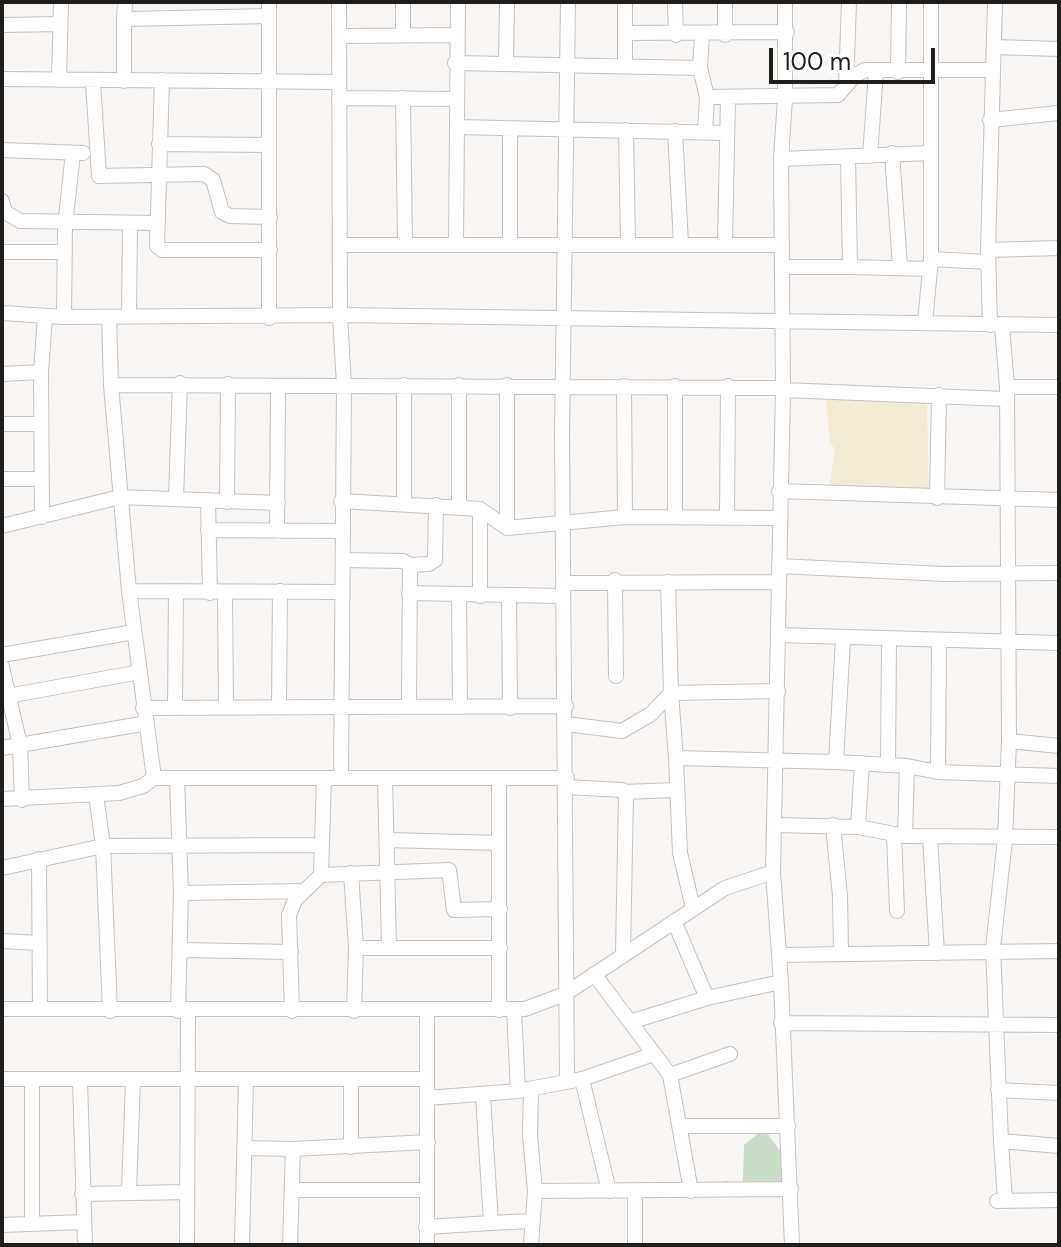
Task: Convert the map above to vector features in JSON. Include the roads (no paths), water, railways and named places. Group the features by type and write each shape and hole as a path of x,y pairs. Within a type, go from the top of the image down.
{"street":[{"path":"59,80 61,2"},
{"path":"124,81 125,2"},
{"path":"339,2 340,315 344,386 341,777"},
{"path":"403,2 403,35"},
{"path":"456,243 455,35 458,2"},
{"path":"506,63 507,2"},
{"path":"567,1082 562,386 566,319 568,2"},
{"path":"625,2 625,66"},
{"path":"675,2 676,35"},
{"path":"725,2 725,35"},
{"path":"785,2 787,32 781,159 783,389 779,491 778,762 773,872 780,955 792,1245"},
{"path":"846,85 849,2"},
{"path":"898,72 899,2"},
{"path":"925,322 930,264 931,2"},
{"path":"995,2 988,256 1006,393 1009,741 1005,839 993,951 1001,1201 1059,1200"},
{"path":"124,19 155,9 269,9 269,318"},
{"path":"2,25 60,24"},
{"path":"625,33 725,35 787,32"},
{"path":"340,36 455,35"},
{"path":"702,35 700,68 707,97 705,131"},
{"path":"994,47 1059,49"},
{"path":"455,63 700,68"},
{"path":"707,97 838,95 859,72 991,70"},
{"path":"870,156 876,72"},
{"path":"2,79 339,82"},
{"path":"162,80 157,246 162,250 270,250"},
{"path":"93,82 95,154 100,177 207,175 213,180 222,212 230,216 270,217"},
{"path":"340,98 457,99"},
{"path":"403,98 405,243"},
{"path":"725,244 728,98"},
{"path":"990,120 1059,113"},
{"path":"457,127 726,133"},
{"path":"510,129 510,243"},
{"path":"626,130 628,243"},
{"path":"675,131 681,243"},
{"path":"159,144 269,145"},
{"path":"2,150 95,154"},
{"path":"64,317 66,221 73,153"},
{"path":"892,153 900,267"},
{"path":"781,159 930,153"},
{"path":"848,158 850,267"},
{"path":"2,201 5,212 20,221 157,223"},
{"path":"129,317 130,223"},
{"path":"341,245 782,245"},
{"path":"782,267 900,267 1059,248"},
{"path":"2,252 65,252"},
{"path":"2,313 64,317 269,318 340,315 1059,325"},
{"path":"42,517 41,372 45,316"},
{"path":"109,317 111,385 129,591 154,778"},
{"path":"2,374 41,372"},
{"path":"176,498 180,383"},
{"path":"227,502 228,384"},
{"path":"111,385 728,386 939,395 1006,393 1059,387"},
{"path":"404,385 404,502"},
{"path":"459,385 459,507"},
{"path":"507,385 507,528"},
{"path":"624,386 625,517"},
{"path":"675,386 675,517"},
{"path":"727,517 728,386"},
{"path":"277,531 278,387"},
{"path":"937,498 939,395"},
{"path":"2,424 41,424"},
{"path":"2,479 40,479"},
{"path":"779,491 1059,500"},
{"path":"2,526 120,497 278,503"},
{"path":"208,500 208,530 218,593 226,708"},
{"path":"341,501 404,502 480,509 507,528 625,517 779,518"},
{"path":"344,560 429,564 435,560 436,505"},
{"path":"480,509 480,596"},
{"path":"208,530 341,531"},
{"path":"409,704 410,565"},
{"path":"779,566 1059,573"},
{"path":"409,593 509,596 615,580 778,582"},
{"path":"615,580 616,676"},
{"path":"668,582 675,790 680,853 693,908"},
{"path":"129,591 342,592"},
{"path":"175,708 176,591"},
{"path":"279,706 280,591"},
{"path":"459,594 460,707"},
{"path":"509,596 510,708"},
{"path":"2,655 134,632"},
{"path":"778,635 889,641 1059,643"},
{"path":"836,762 843,639"},
{"path":"888,764 889,641"},
{"path":"938,772 939,641"},
{"path":"2,667 6,696 20,745 22,800"},
{"path":"6,696 140,672"},
{"path":"566,724 622,731 651,714 671,693 778,691"},
{"path":"2,748 175,708 409,704 510,708 566,706"},
{"path":"1009,741 1059,746"},
{"path":"676,758 888,764 938,772 1059,776"},
{"path":"858,827 862,763"},
{"path":"897,911 907,766"},
{"path":"2,799 130,791 154,778 499,779 566,782 624,792 675,790"},
{"path":"177,778 183,1011 188,1082 187,1245"},
{"path":"321,875 324,778"},
{"path":"385,779 389,947"},
{"path":"499,779 500,948 506,1010 525,1090 530,1135 535,1191 531,1245"},
{"path":"623,953 628,829 624,792"},
{"path":"96,795 103,846 110,1011"},
{"path":"775,825 833,825 930,837 1059,837"},
{"path":"833,825 840,896 841,952"},
{"path":"930,837 937,953"},
{"path":"388,840 499,843"},
{"path":"2,868 103,846 320,845"},
{"path":"39,859 40,1008"},
{"path":"292,1011 289,915 295,900 321,875 449,870 454,910 500,909"},
{"path":"2,1009 427,1011 506,1010 545,1004 565,994 693,908 742,880 773,872"},
{"path":"351,873 356,948 354,1011"},
{"path":"181,893 304,891"},
{"path":"674,921 707,998"},
{"path":"2,941 39,943"},
{"path":"356,948 500,948"},
{"path":"181,950 291,952"},
{"path":"780,955 1059,951"},
{"path":"594,974 670,1075 691,1191"},
{"path":"630,1022 707,998 781,982"},
{"path":"427,1011 427,1245"},
{"path":"781,1023 1059,1025"},
{"path":"427,1098 483,1096 567,1082 654,1054"},
{"path":"670,1075 730,1054"},
{"path":"2,1079 351,1082 427,1079"},
{"path":"32,1079 32,1224"},
{"path":"582,1079 609,1191"},
{"path":"80,1080 85,1245"},
{"path":"129,1190 133,1081"},
{"path":"242,1245 246,1081"},
{"path":"351,1082 351,1147"},
{"path":"998,1090 1059,1093"},
{"path":"483,1096 491,1223"},
{"path":"681,1126 788,1126"},
{"path":"1001,1141 1059,1146"},
{"path":"244,1148 293,1149 428,1142"},
{"path":"290,1245 293,1149"},
{"path":"535,1191 791,1189"},
{"path":"82,1194 129,1190 187,1192"},
{"path":"292,1190 426,1190"},
{"path":"635,1192 635,1245"},
{"path":"426,1227 532,1221"},
{"path":"2,1225 83,1222"}]}
